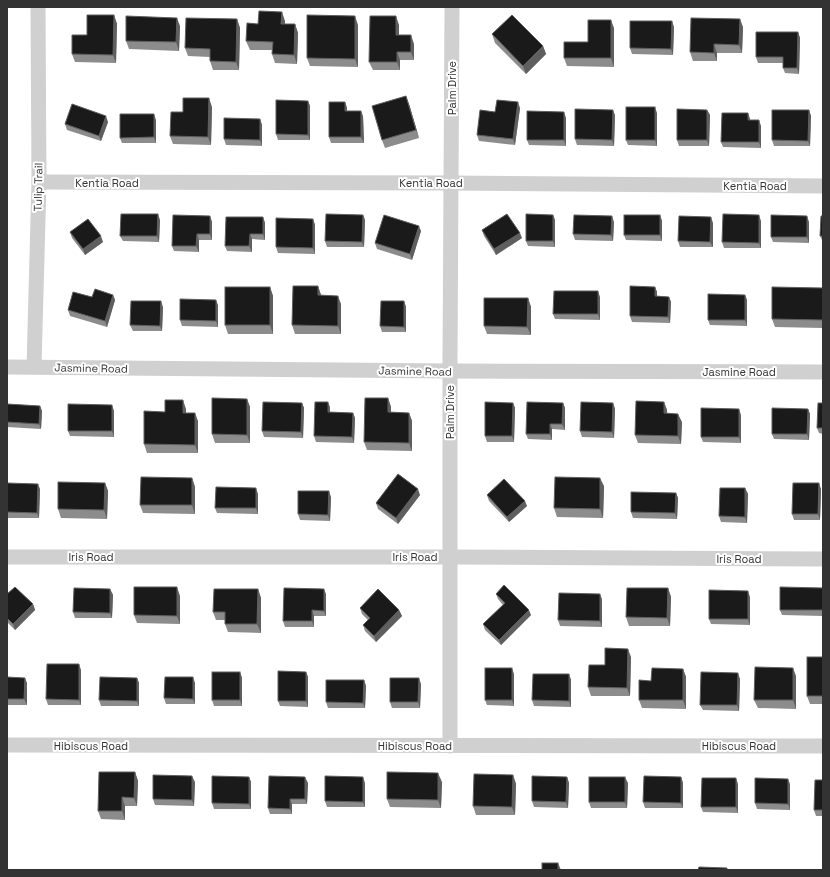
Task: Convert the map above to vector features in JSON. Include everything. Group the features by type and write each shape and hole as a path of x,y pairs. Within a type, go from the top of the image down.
{"street":[{"name":"Tulip Trail","path":"34,367 39,182 38,7"},
{"name":"Palm Drive","path":"450,746 452,7"},
{"name":"Kentia Road","path":"39,182 823,186"},
{"name":"Jasmine Road","path":"7,367 450,371 823,372"},
{"name":"Iris Road","path":"7,557 823,559"},
{"name":"Hibiscus Road","path":"7,746 823,746"}],"building":[{"path":"259,11 282,12 281,24 295,24 294,55 272,54 273,42 246,41 247,23 258,24"},
{"path":"87,15 114,15 113,55 72,54 72,35 87,35"},
{"path":"307,15 355,16 355,59 307,58"},
{"path":"512,15 543,46 523,66 492,34"},
{"path":"126,16 177,18 176,42 126,41"},
{"path":"370,16 396,16 396,35 411,35 411,52 397,52 397,62 369,62"},
{"path":"186,18 237,19 236,62 210,61 210,49 185,48"},
{"path":"691,18 740,19 739,45 714,44 714,53 690,52"},
{"path":"588,20 611,20 611,58 564,58 564,42 588,42"},
{"path":"630,21 672,21 671,49 630,48"},
{"path":"756,32 798,32 797,68 783,68 783,57 756,57"},
{"path":"406,96 416,130 382,140 372,106"},
{"path":"183,98 209,98 208,137 170,136 171,112 183,112"},
{"path":"276,100 308,101 308,135 276,134"},
{"path":"497,100 518,102 513,139 477,135 480,110 495,112"},
{"path":"329,102 345,102 345,111 361,111 361,137 329,137"},
{"path":"72,104 106,116 99,136 65,124"},
{"path":"626,107 655,107 655,140 626,140"},
{"path":"575,109 613,110 612,140 575,139"},
{"path":"677,109 707,110 707,140 677,140"},
{"path":"772,110 809,110 808,141 772,140"},
{"path":"527,111 564,112 564,140 527,140"},
{"path":"722,113 748,113 748,120 759,120 759,142 721,142"},
{"path":"120,114 154,114 154,137 120,138"},
{"path":"224,118 260,119 260,140 224,139"},
{"path":"121,214 158,214 157,236 120,236"},
{"path":"326,214 363,215 362,242 325,241"},
{"path":"507,214 520,233 494,249 482,230"},
{"path":"526,214 553,215 553,241 526,241"},
{"path":"723,214 759,215 759,243 722,242"},
{"path":"173,215 210,216 210,234 197,234 196,246 172,246"},
{"path":"384,215 419,226 410,254 375,243"},
{"path":"574,215 612,216 611,235 573,234"},
{"path":"624,215 660,215 660,235 624,235"},
{"path":"771,215 807,216 807,237 771,237"},
{"path":"679,216 711,217 710,242 678,241"},
{"path":"821,216 823,216 823,236 820,236"},
{"path":"226,217 263,217 263,234 250,234 249,246 225,246"},
{"path":"276,218 313,219 313,248 276,247"},
{"path":"88,219 101,236 83,249 70,232"},
{"path":"293,286 318,286 318,295 338,296 338,326 292,325"},
{"path":"630,286 655,287 655,296 669,297 668,317 630,316"},
{"path":"225,287 270,287 270,325 225,325"},
{"path":"772,287 823,288 823,320 772,319"},
{"path":"95,289 113,295 105,321 68,310 73,292 92,297"},
{"path":"554,291 598,291 598,314 553,314"},
{"path":"708,294 745,295 745,320 708,320"},
{"path":"484,298 528,298 527,327 484,326"},
{"path":"180,299 216,300 216,321 180,320"},
{"path":"131,301 161,301 160,326 130,325"},
{"path":"381,301 404,301 404,327 380,326"},
{"path":"212,398 247,399 247,435 212,434"},
{"path":"365,398 388,398 388,412 409,413 409,443 364,442"},
{"path":"165,400 183,400 183,413 195,413 195,445 144,444 144,411 165,412"},
{"path":"636,401 664,402 664,413 678,414 678,436 635,435"},
{"path":"263,402 302,403 301,432 262,431"},
{"path":"315,402 328,402 328,412 353,413 352,437 314,436"},
{"path":"485,402 513,403 512,436 485,436"},
{"path":"527,402 563,403 562,424 550,424 550,434 526,434"},
{"path":"581,402 613,403 612,432 580,431"},
{"path":"818,403 823,403 823,428 817,428"},
{"path":"7,404 40,406 39,424 7,422"},
{"path":"68,404 112,405 112,431 68,431"},
{"path":"701,408 739,409 739,437 701,437"},
{"path":"772,408 808,409 807,434 772,434"},
{"path":"398,474 418,489 396,518 376,503"},
{"path":"141,477 192,478 192,505 140,505"},
{"path":"555,477 600,478 600,509 554,508"},
{"path":"504,479 525,501 507,517 487,495"},
{"path":"58,482 105,483 104,510 58,509"},
{"path":"7,483 38,484 37,513 7,512"},
{"path":"793,483 819,483 818,514 792,514"},
{"path":"216,487 256,488 256,508 215,508"},
{"path":"720,488 745,488 745,517 719,516"},
{"path":"298,491 329,491 328,515 298,514"},
{"path":"631,492 676,493 675,513 631,512"},
{"path":"504,585 529,610 499,640 483,624 505,603 496,594"},
{"path":"15,587 33,604 13,624 7,618 7,594"},
{"path":"134,587 177,587 177,616 134,615"},
{"path":"780,587 823,588 823,610 780,610"},
{"path":"74,588 110,589 110,613 73,612"},
{"path":"284,588 324,589 324,611 312,610 312,621 283,621"},
{"path":"627,588 668,588 667,618 626,617"},
{"path":"214,589 258,589 257,624 225,624 225,612 213,612"},
{"path":"378,589 399,610 374,636 363,625 370,618 360,608"},
{"path":"709,590 748,591 748,619 709,619"},
{"path":"559,593 600,594 600,621 558,620"},
{"path":"605,648 628,649 627,688 588,687 589,665 605,665"},
{"path":"807,657 823,657 823,696 807,696"},
{"path":"47,664 79,664 79,700 46,699"},
{"path":"755,667 793,668 793,700 754,700"},
{"path":"485,668 512,668 512,700 485,700"},
{"path":"652,668 683,669 683,700 639,700 639,680 651,681"},
{"path":"278,671 306,672 306,701 278,701"},
{"path":"212,672 240,672 240,700 212,700"},
{"path":"701,672 738,673 737,705 700,705"},
{"path":"533,674 569,674 569,701 532,700"},
{"path":"7,677 25,678 24,699 7,699"},
{"path":"100,677 137,678 137,701 99,700"},
{"path":"165,677 193,677 193,699 164,698"},
{"path":"390,678 419,678 418,702 390,702"},
{"path":"326,680 364,680 363,703 326,702"},
{"path":"99,772 135,772 134,798 122,797 122,811 98,811"},
{"path":"387,772 438,773 438,800 387,799"},
{"path":"474,774 513,775 512,807 473,806"},
{"path":"153,775 192,776 192,800 153,799"},
{"path":"212,776 249,777 249,804 212,803"},
{"path":"269,776 305,777 305,799 290,799 290,809 268,808"},
{"path":"325,776 363,777 363,802 325,801"},
{"path":"532,776 567,777 566,802 532,801"},
{"path":"644,776 681,777 681,803 643,802"},
{"path":"589,777 625,777 625,802 589,802"},
{"path":"702,778 736,778 736,807 701,807"},
{"path":"755,778 788,779 788,804 755,803"},
{"path":"815,780 823,780 823,810 814,810"},
{"path":"542,863 558,863 558,870 542,870"},
{"path":"699,867 727,868 727,870 698,870"}]}
